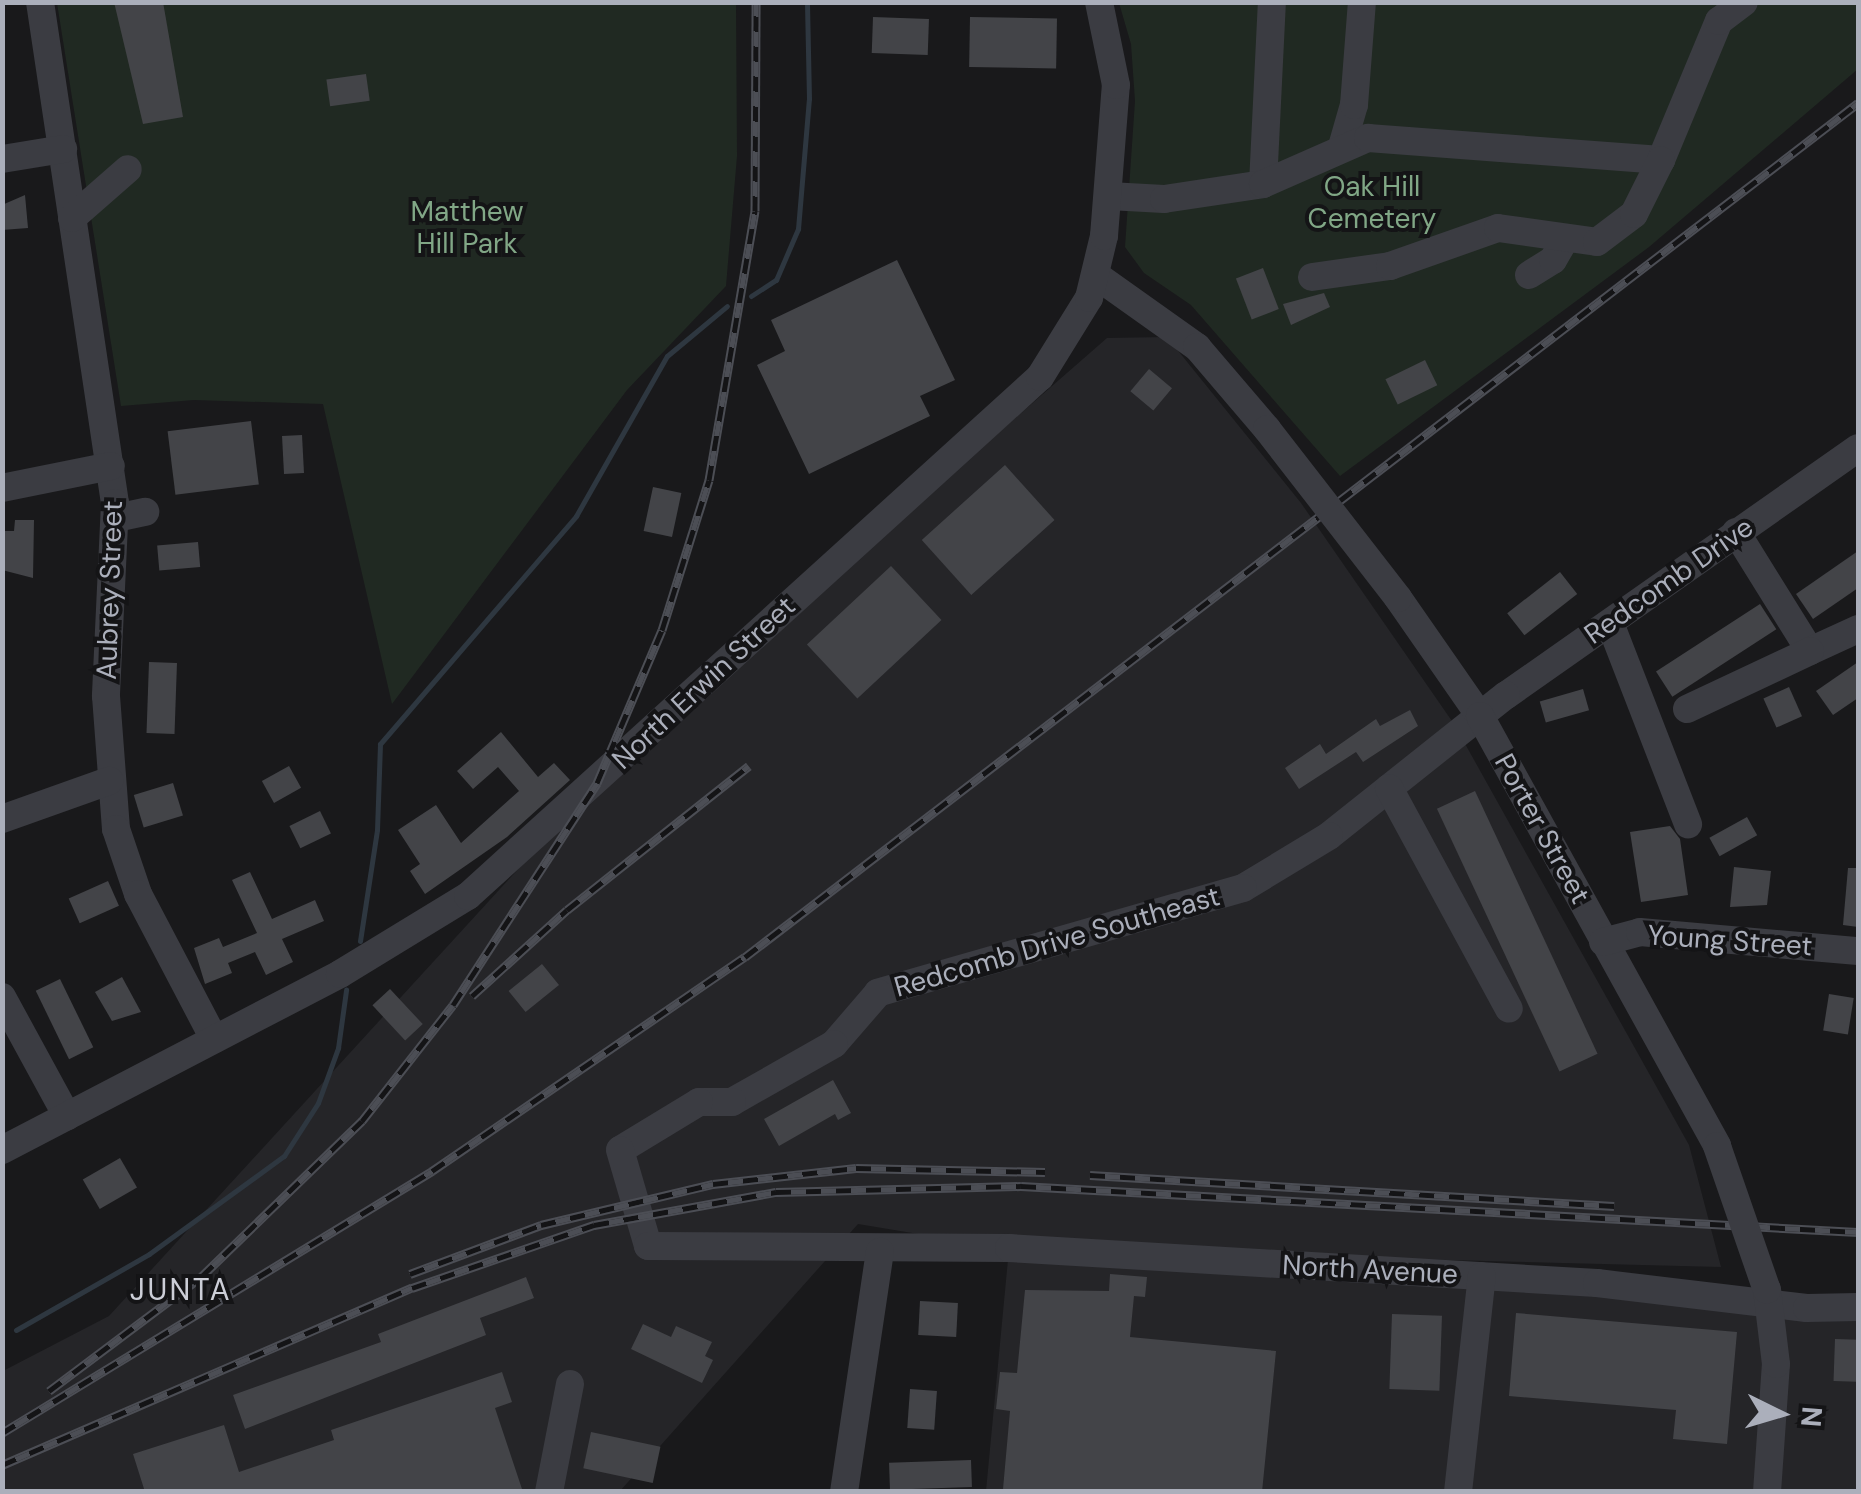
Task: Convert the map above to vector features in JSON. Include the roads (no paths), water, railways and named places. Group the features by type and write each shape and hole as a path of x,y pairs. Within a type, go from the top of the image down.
{"street":[{"name":"Aubrey Street","path":"40,2 116,518 109,781 138,894 214,1039"},
{"name":"North Erwin Street","path":"2,1150 405,938 502,870 1025,392 1067,341 1096,276 1109,196 1116,85 1100,2"},
{"path":"1264,184 1272,2"},
{"path":"1344,143 1354,105 1362,2"},
{"path":"1312,277 1390,266 1482,230 1530,231 1564,241 1598,242 1622,229 1661,160 1721,12 1744,2"},
{"path":"1109,196 1183,198 1264,184 1344,143 1368,138 1661,160"},
{"path":"2,160 63,149"},
{"path":"72,218 128,168"},
{"path":"1529,274 1553,260 1564,241"},
{"name":"Porter Street","path":"1096,276 1198,347 1398,598 1480,716 1717,1146 1768,1297 1776,1364 1766,1492"},
{"name":"Redcomb Drive","path":"1480,716 1858,448"},
{"path":"2,488 111,466"},
{"path":"116,518 145,512"},
{"path":"1736,532 1810,651"},
{"path":"1610,623 1688,824"},
{"path":"1687,709 1858,629"},
{"name":"Redcomb Drive Southeast","path":"648,1246 620,1150 699,1102 732,1102 834,1044 878,993 1243,888 1329,836 1480,716"},
{"path":"2,819 109,781"},
{"path":"1390,788 1508,1009"},
{"name":"Young Street","path":"1603,942 1640,932 1858,952"},
{"path":"2,997 67,1116"},
{"name":"North Avenue","path":"648,1246 880,1252 1010,1248 1482,1276 1768,1297 1858,1308"},
{"path":"844,1492 877,1308 880,1252"},
{"path":"1458,1492 1482,1276"},
{"path":"549,1492 570,1384"}],"waterway":[{"path":"751,296 776,280 798,229 809,99 807,2"},
{"path":"360,941 377,830 380,744 576,516 667,356 727,306"},
{"path":"16,1330 149,1254 284,1156 318,1103 338,1048 346,990"}],"railway":[{"path":"49,1391 202,1276 362,1121 453,1005 597,783 662,630 709,480 755,211 756,2"},
{"path":"2,1433 432,1171 745,957 1858,103"},
{"path":"472,996 567,910 749,766"},
{"path":"410,1274 541,1225 713,1184 856,1168 1045,1172"},
{"path":"1090,1175 1614,1206"},
{"path":"2,1465 412,1288 594,1225 776,1192 1021,1186 1858,1232"}],"district":[{"name":"JUNTA","path":"181,1290"}],"park label":[{"name":"Oak Hill Cemetery","path":"1372,203"},
{"name":"Matthew Hill Park","path":"467,228"}]}
